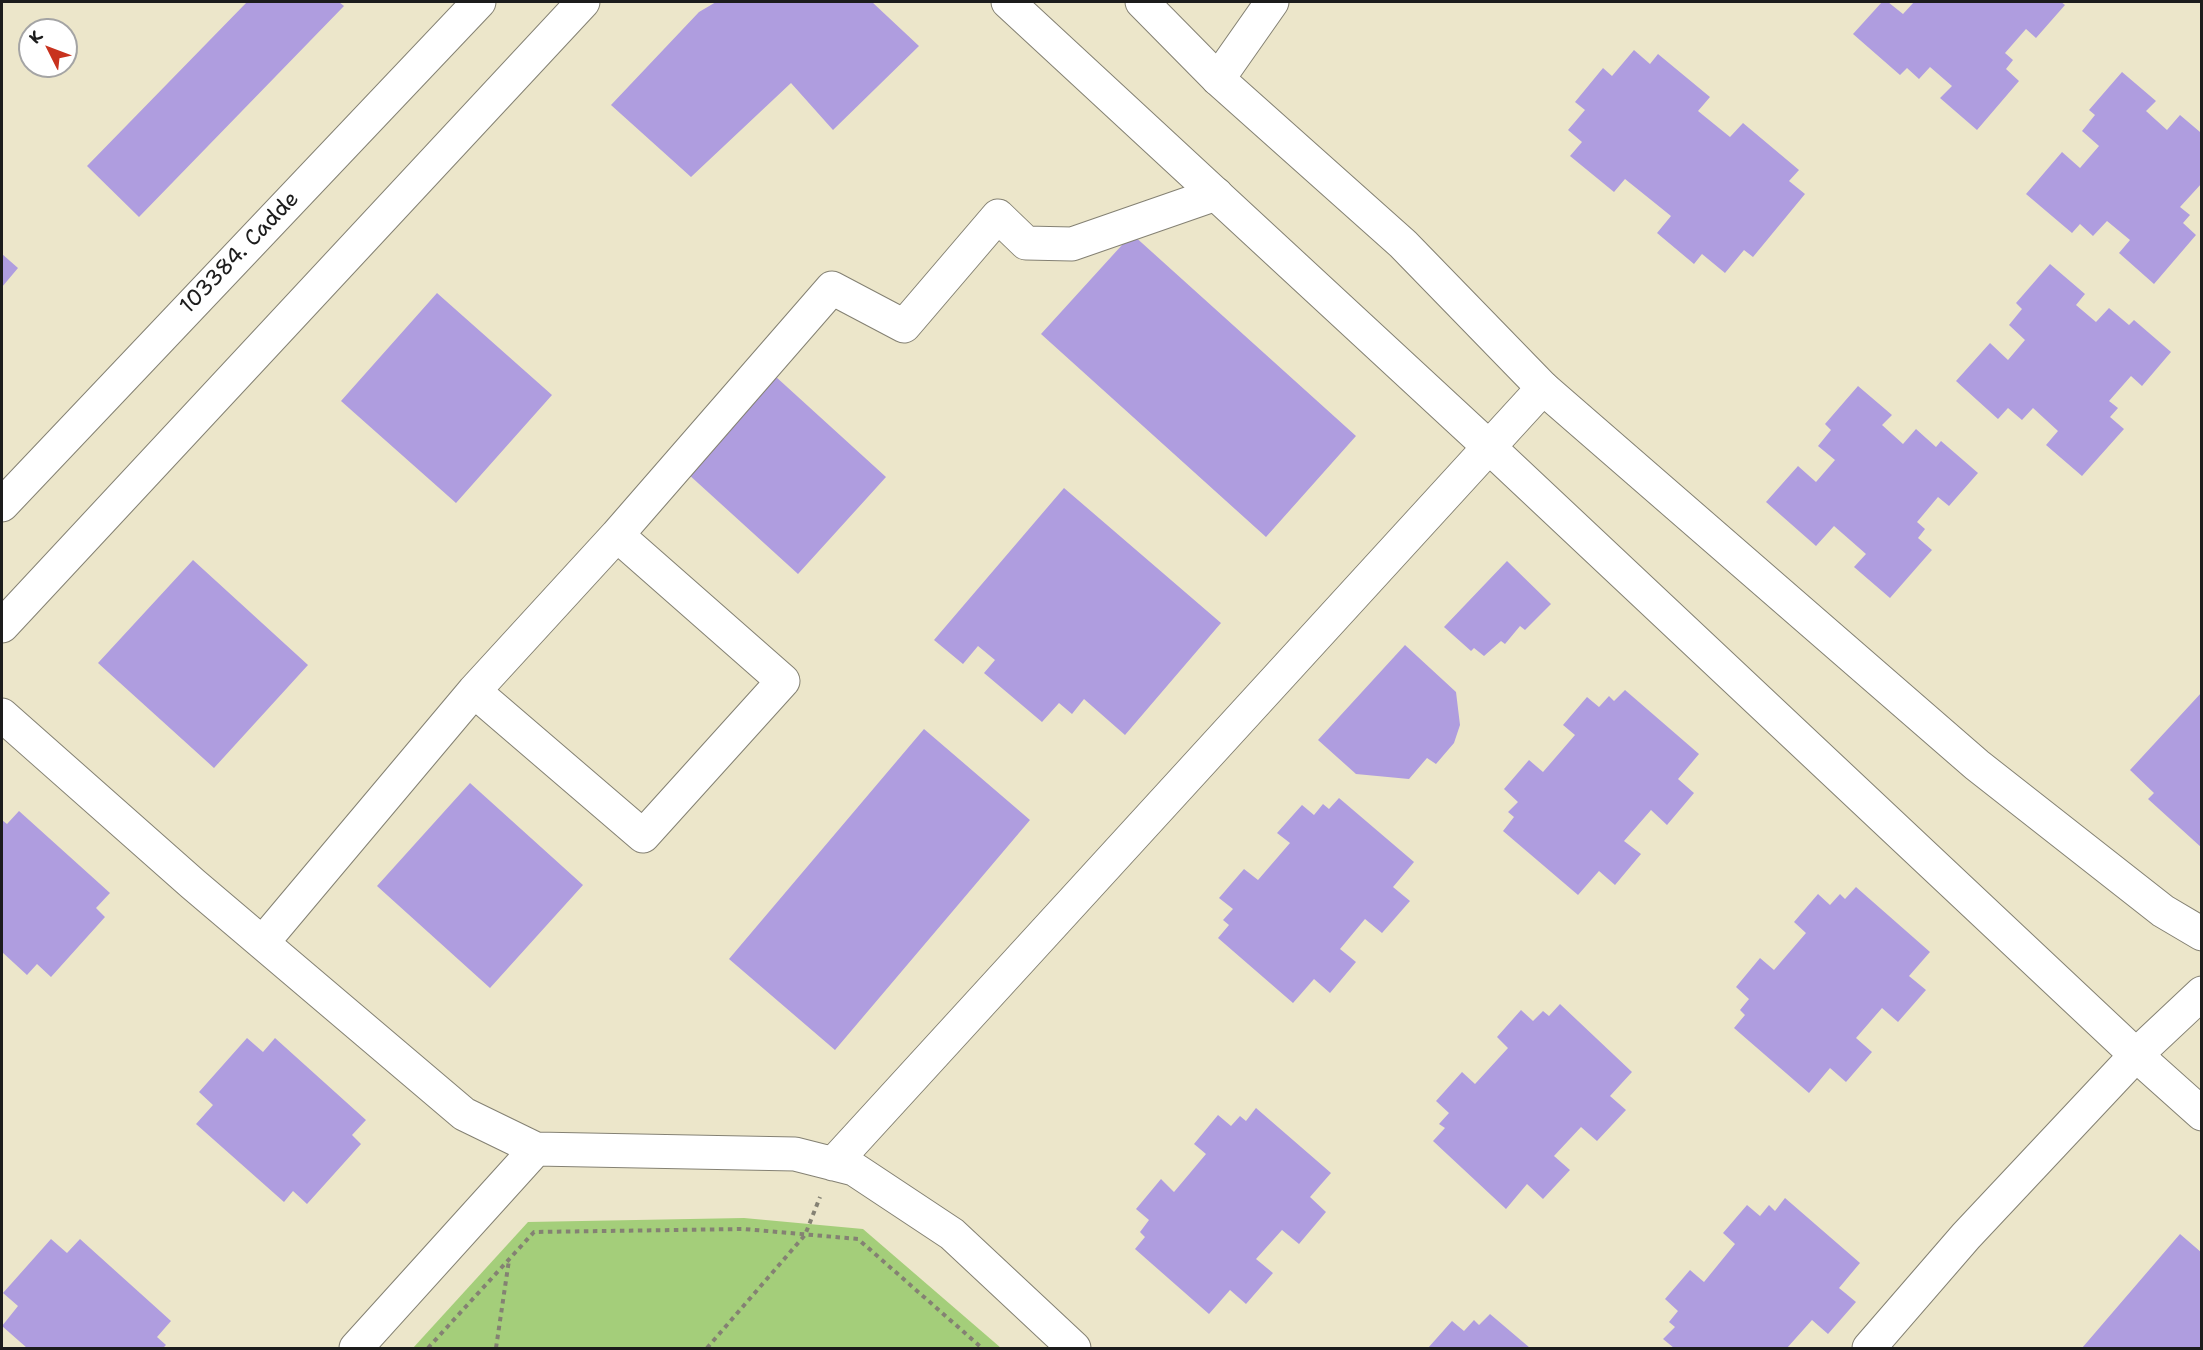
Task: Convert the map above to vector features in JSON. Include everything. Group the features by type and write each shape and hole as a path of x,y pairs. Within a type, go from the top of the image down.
{"street":[{"name":"103384. Cadde","path":"6,489 479,2"},
{"path":"2,626 583,2"},
{"path":"1008,2 1489,447 2136,1055 2202,1114"},
{"path":"1142,2 1218,79 1403,244 1543,388 1977,765 2163,911 2202,934"},
{"path":"1218,79 1272,2"},
{"path":"263,942 474,691 616,535 832,288 904,326 998,216 1026,243 1072,244 1216,194"},
{"path":"833,1164 1543,388"},
{"path":"474,691 643,836 783,681 616,535"},
{"path":"2,715 194,884 465,1114 536,1149 795,1154 854,1169 952,1234 1074,1348"},
{"path":"1882,1344 1966,1236 2136,1055 2202,993"},
{"path":"356,1348 536,1149"}],"path":[{"path":"706,1348 805,1235 833,1164"},
{"path":"428,1348 534,1232 744,1229 858,1239 982,1348"},
{"path":"496,1348 509,1260"}],"green space":[{"path":"744,1218 863,1229 1001,1348 413,1348 528,1222"}],"building":[{"path":"247,2 339,2 344,6 139,217 87,166"},
{"path":"716,2 872,2 919,46 833,130 791,83 691,177 611,105 699,12"},
{"path":"1882,2 1888,2 1903,14 1914,2 2061,2 2065,5 2036,38 2026,29 2005,53 2013,60 2006,69 2019,81 1977,130 1940,98 1952,86 1930,67 1919,79 1907,68 1900,75 1853,34"},
{"path":"1634,50 1650,64 1658,54 1710,97 1698,111 1730,137 1743,123 1799,170 1789,181 1805,194 1753,257 1744,250 1725,273 1702,254 1694,264 1657,233 1671,216 1625,179 1614,192 1570,156 1582,142 1568,130 1585,110 1575,102 1603,68 1612,76"},
{"path":"2122,72 2156,101 2146,111 2167,130 2180,115 2200,132 2202,131 2202,183 2180,207 2190,215 2183,223 2196,235 2154,284 2119,253 2130,240 2107,221 2093,236 2080,224 2072,233 2026,194 2062,152 2080,168 2099,146 2082,131 2095,115 2089,110"},
{"path":"1132,234 1356,436 1266,537 1041,334"},
{"path":"2,254 18,268 2,287"},
{"path":"2050,264 2085,294 2076,305 2096,322 2109,308 2129,325 2134,320 2171,352 2142,386 2131,376 2109,401 2118,408 2110,417 2124,429 2082,476 2046,445 2058,431 2033,408 2022,420 2008,408 1998,419 1956,381 1990,343 2008,360 2025,340 2009,325 2022,309 2016,303"},
{"path":"437,293 552,395 456,503 341,401"},
{"path":"775,376 886,477 798,574 687,473"},
{"path":"1858,386 1892,415 1882,425 1903,444 1916,429 1936,447 1941,441 1978,473 1949,506 1938,497 1917,522 1925,529 1918,538 1932,550 1890,598 1854,567 1866,554 1834,526 1816,546 1766,502 1798,466 1816,482 1835,460 1818,446 1831,430 1825,424"},
{"path":"1064,488 1221,623 1125,735 1084,699 1072,714 1059,703 1042,722 984,673 995,660 978,646 963,664 934,640"},
{"path":"193,560 308,665 214,768 98,663"},
{"path":"1507,561 1551,604 1525,630 1520,626 1505,644 1501,641 1484,656 1474,648 1471,651 1444,627"},
{"path":"1405,645 1456,692 1460,725 1454,743 1436,764 1427,758 1409,779 1356,774 1318,740"},
{"path":"1625,690 1699,754 1678,779 1694,793 1667,825 1651,810 1624,841 1641,854 1615,885 1599,871 1578,895 1503,831 1514,817 1508,812 1518,802 1504,789 1529,760 1543,772 1575,735 1563,725 1587,697 1599,707 1609,696 1614,701"},
{"path":"2202,692 2202,848 2148,799 2154,793 2130,770"},
{"path":"924,729 1030,820 835,1050 729,959"},
{"path":"470,783 583,885 490,988 377,886"},
{"path":"1339,798 1414,862 1393,887 1410,901 1382,933 1365,919 1340,949 1356,962 1330,993 1314,979 1293,1003 1218,938 1229,925 1223,920 1233,909 1219,898 1244,869 1258,880 1290,843 1277,833 1302,805 1314,815 1323,804 1329,809"},
{"path":"19,811 110,893 96,908 105,917 51,977 37,964 27,975 2,952 2,820 7,824"},
{"path":"1856,887 1930,952 1909,976 1926,990 1898,1022 1882,1008 1856,1038 1872,1052 1846,1082 1830,1068 1809,1093 1734,1028 1745,1015 1740,1010 1749,999 1736,987 1760,958 1774,970 1806,933 1794,922 1818,894 1830,905 1840,894 1845,899"},
{"path":"1560,1004 1632,1072 1610,1096 1626,1110 1597,1141 1581,1127 1554,1156 1570,1170 1543,1199 1527,1184 1506,1209 1433,1141 1445,1128 1439,1124 1449,1113 1436,1101 1462,1072 1475,1084 1508,1048 1497,1037 1521,1010 1533,1021 1543,1011 1549,1016"},
{"path":"247,1038 263,1052 275,1038 366,1120 352,1135 361,1144 307,1204 293,1191 284,1202 196,1124 213,1105 199,1092"},
{"path":"1256,1108 1331,1173 1310,1197 1326,1212 1299,1244 1282,1230 1256,1259 1273,1273 1246,1304 1230,1290 1209,1314 1135,1249 1145,1237 1140,1232 1149,1220 1136,1209 1161,1179 1174,1192 1206,1154 1194,1144 1218,1115 1231,1126 1240,1116 1246,1121"},
{"path":"1785,1198 1860,1263 1839,1288 1856,1302 1828,1334 1812,1320 1787,1348 1674,1348 1663,1339 1675,1327 1669,1322 1678,1311 1665,1299 1690,1270 1704,1282 1735,1244 1723,1233 1747,1205 1760,1216 1769,1205 1775,1211"},
{"path":"2180,1234 2202,1253 2202,1348 2082,1348"},
{"path":"51,1239 67,1253 80,1239 171,1321 157,1337 166,1345 163,1348 27,1348 2,1326 18,1306 3,1293"},
{"path":"1490,1314 1530,1348 1428,1348 1452,1321 1464,1331 1474,1320 1479,1325"}]}
